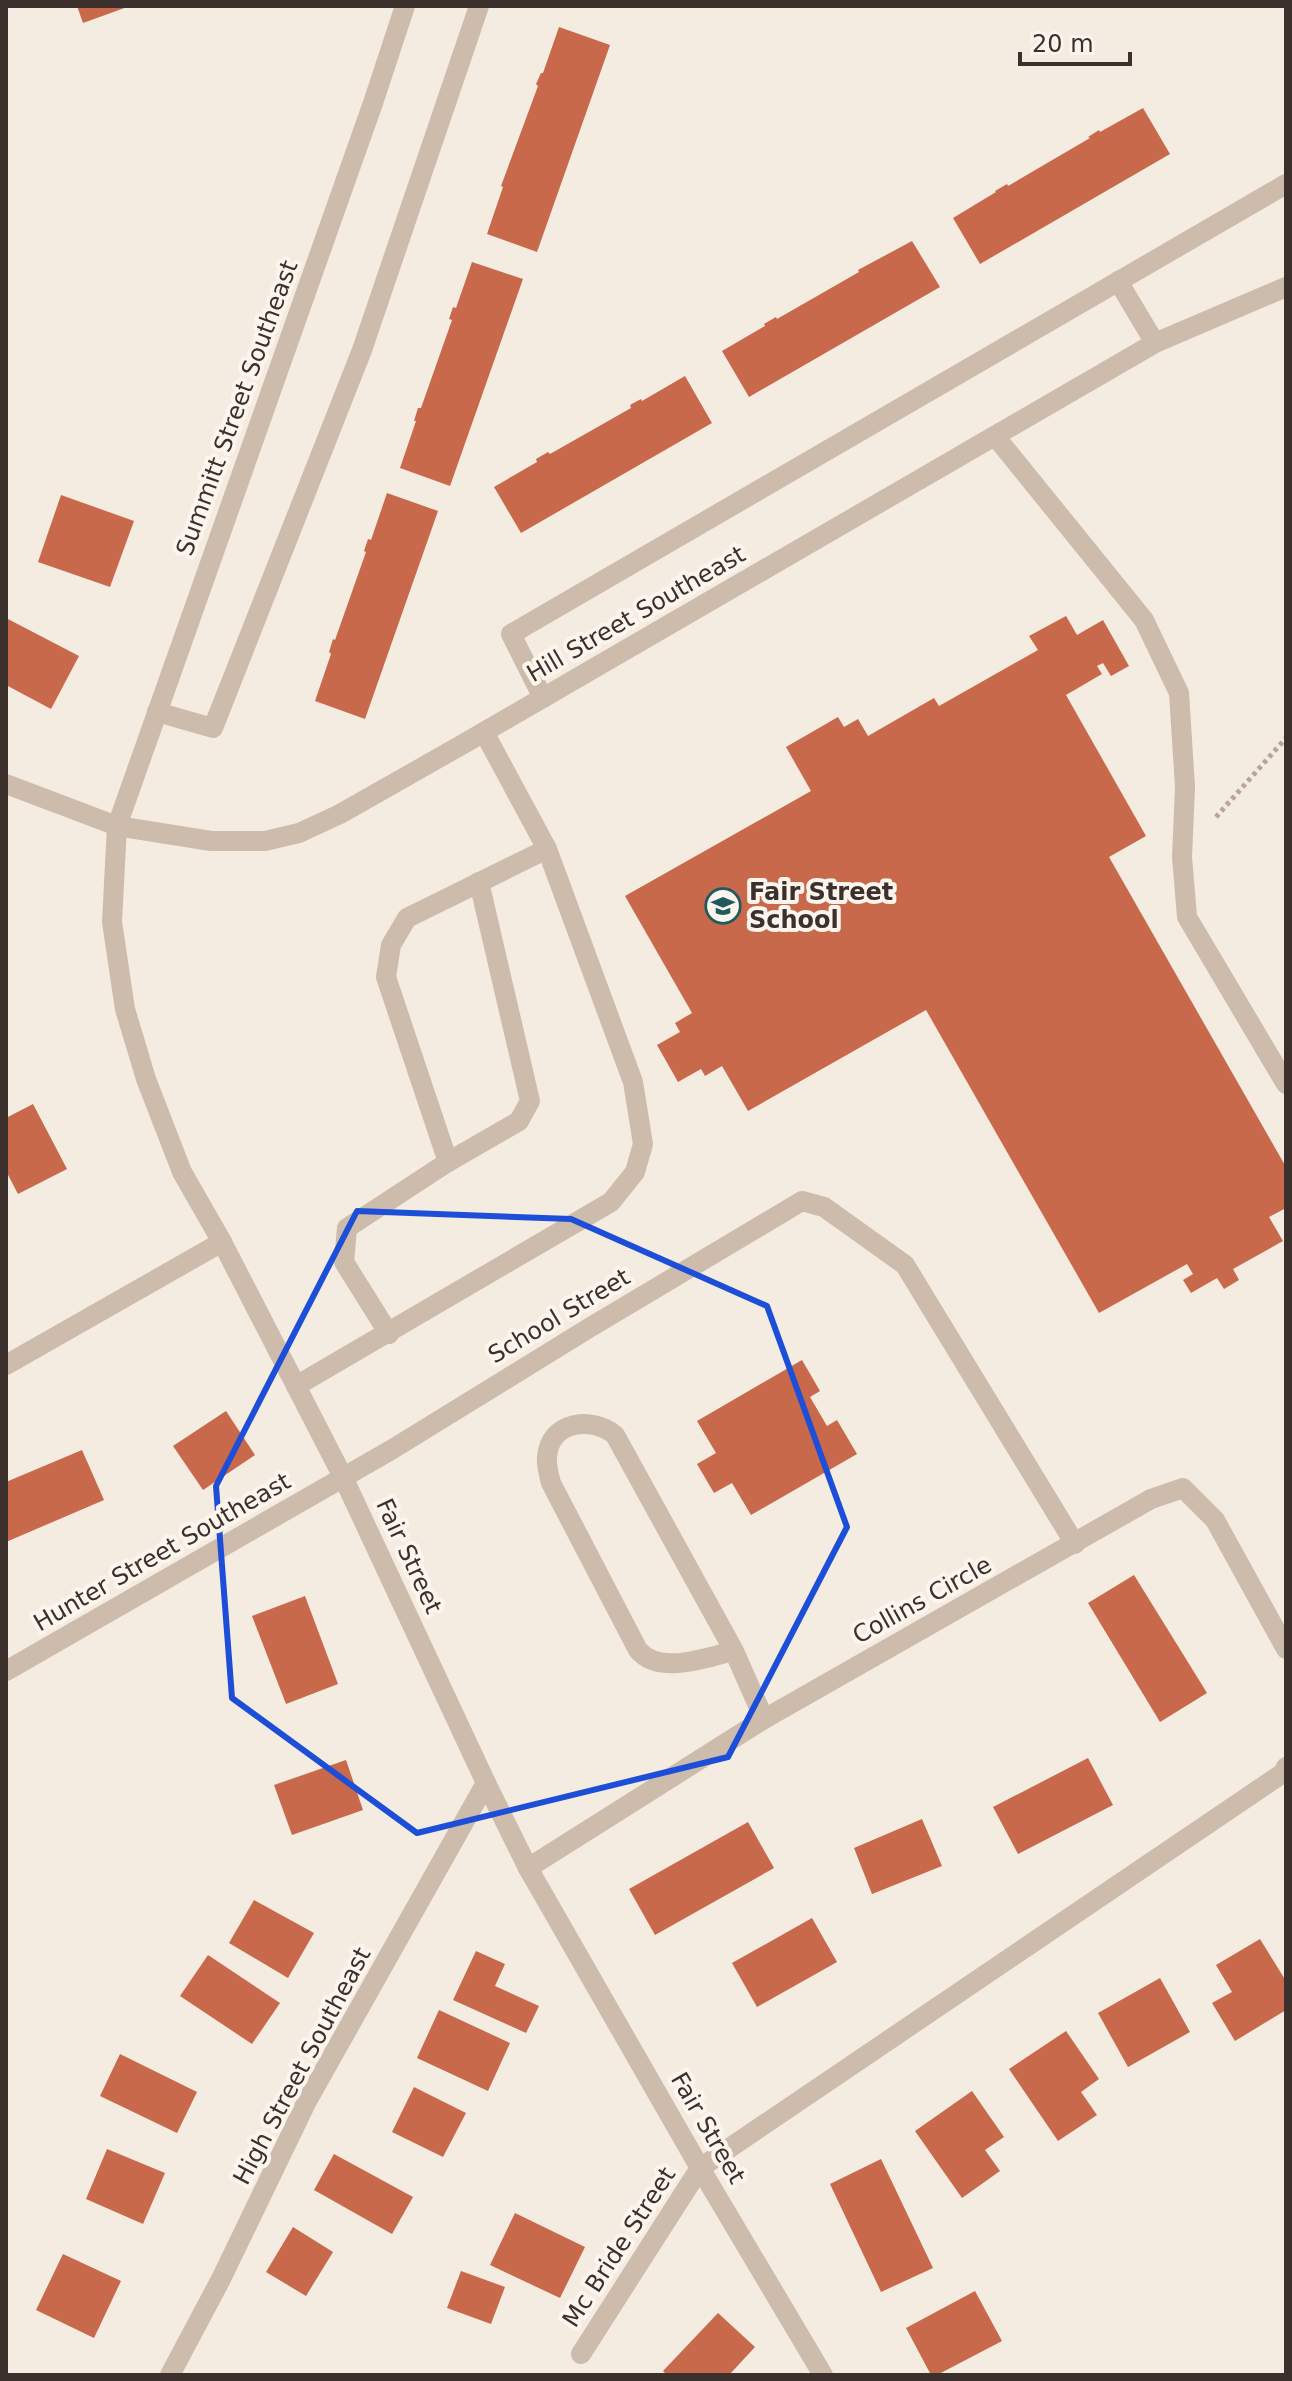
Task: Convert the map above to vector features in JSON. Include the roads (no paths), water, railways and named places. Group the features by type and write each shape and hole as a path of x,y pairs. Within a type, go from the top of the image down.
{"street":[{"name":"Summitt Street Southeast","path":"117,826 363,133 405,6"},
{"path":"157,712 213,728 362,350 479,6"},
{"path":"543,698 511,634 1286,184"},
{"path":"1118,281 1155,343"},
{"name":"Hill Street Southeast","path":"117,826 211,841 265,841 299,833 340,814 484,732 1155,343 1286,287"},
{"path":"995,436 1144,620 1179,693 1185,787 1182,857 1187,917 1286,1084"},
{"path":"296,1386 611,1202 635,1172 643,1144 633,1082 547,849 484,732"},
{"path":"6,784 117,826"},
{"name":"Fair Street","path":"117,826 112,922 125,1009 146,1079 182,1172 222,1242 343,1477 528,1868 823,2375"},
{"path":"448,1162 386,977 391,945 407,918 547,849"},
{"path":"389,1334 344,1262 347,1228 448,1162 519,1121 530,1101 479,882"},
{"name":"School Street","path":"343,1477 802,1201 824,1207 905,1265 1075,1544"},
{"path":"6,1365 222,1242"},
{"path":"734,1651 665,1664 645,1659 638,1650 551,1483 546,1459 551,1441 563,1429 585,1423 604,1426 615,1435 734,1651 764,1719"},
{"name":"Hunter Street Southeast","path":"6,1671 343,1477"},
{"name":"Collins Circle","path":"528,1868 764,1719 1151,1499 1183,1488 1215,1520 1286,1649"},
{"path":"700,2168 1283,1773 1286,1767"},
{"name":"High Street Southeast","path":"170,2375 221,2279 307,2101 486,1783"},
{"name":"Mc Bride Street","path":"581,2354 700,2168"}],"place":[{"name":"Fair Street School","path":"723,906"}]}
